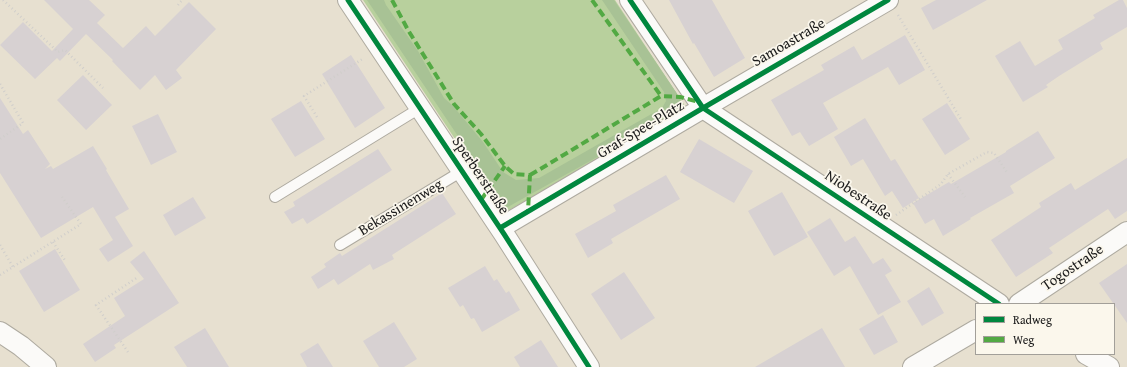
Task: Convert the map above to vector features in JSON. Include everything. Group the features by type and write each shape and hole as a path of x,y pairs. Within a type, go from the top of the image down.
{"street":[{"name":"Sperberstraße","path":"348,0 500,228 589,367"},
{"name":"Graf-Spee-Platz","path":"500,228 703,108 630,0"},
{"name":"Samoastraße","path":"703,108 892,7"},
{"name":"Niobestraße","path":"703,108 998,303"},
{"name":"Togostraße","path":"1020,303 1127,232"},
{"path":"913,367 975,331"},
{"path":"0,332 21,346 46,367"},
{"path":"1088,355 1109,367"}],"lane":[{"path":"275,197 420,108"},
{"name":"Bekassinenweg","path":"340,245 462,171"}],"path":[{"path":"3,0 58,52 65,50 103,88"},
{"path":"178,5 182,0"},
{"path":"892,7 962,121"},
{"path":"317,117 304,96 380,48"},
{"path":"0,84 23,123 0,139"},
{"path":"881,225 941,184 948,174 987,152 994,153 1008,174"},
{"path":"948,174 965,197"},
{"path":"0,275 81,224 62,197"},
{"path":"53,242 66,262"},
{"path":"0,245 13,267"},
{"path":"128,352 96,305 138,278"}],"green space":[{"path":"363,0 615,0 687,109 504,213"},
{"path":"367,0 384,0 418,51 444,98 453,106 483,142 503,172 516,180 539,178 662,108 666,101 664,92 602,0 614,0 676,92 685,108 506,208"}],"building":[{"path":"44,0 89,0 105,15 97,23 123,48 146,26 155,36 189,2 216,29 176,70 182,78 166,90 155,75 140,90 112,61 113,60 86,34 60,61 57,58 35,79 0,45 23,22 52,51 73,29"},
{"path":"669,0 712,0 745,58 714,77 694,43 693,44"},
{"path":"936,0 987,0 933,30 921,8"},
{"path":"1119,0 1123,0 1127,8 1127,27 1100,43 1103,49 1059,76 1046,85 1048,87 1023,102 995,56 1020,41 1035,66 1063,49 1058,40 1095,18 1093,15"},
{"path":"905,35 925,70 899,85 888,67 823,103 838,129 809,146 800,132 792,136 771,100 824,70 821,65 854,46 862,60"},
{"path":"351,55 385,108 355,128 322,74"},
{"path":"83,75 112,105 86,130 57,100"},
{"path":"0,98 23,134 28,130 50,164 45,169 51,166 53,169 93,146 129,209 115,217 133,246 108,262 99,249 113,240 93,207 41,238 0,173"},
{"path":"301,101 325,139 295,157 271,119"},
{"path":"947,103 970,139 945,155 922,119"},
{"path":"158,114 177,152 151,165 132,126"},
{"path":"865,118 891,161 895,159 919,198 903,208 892,191 885,196 863,159 851,166 834,137"},
{"path":"1038,131 1055,158 1010,186 1014,193 970,218 971,219 943,236 934,219 925,224 913,203 949,182 951,184 1006,152"},
{"path":"699,139 753,171 734,203 680,172"},
{"path":"378,149 392,170 307,224 303,218 292,224 284,212 295,206 293,202"},
{"path":"1127,158 1127,211 1115,219 1108,209 1049,248 1053,253 1016,277 991,240 1041,207 1039,203 1071,183 1075,190"},
{"path":"666,175 680,199 611,239 613,243 588,258 575,234 616,211 613,205"},
{"path":"782,192 808,237 774,256 748,211"},
{"path":"442,193 456,214 392,255 394,259 373,270 370,264 338,285 334,279 318,289 311,277 326,267 324,264 340,253 342,256"},
{"path":"193,197 206,218 175,236 163,215"},
{"path":"830,218 845,242 855,236 873,264 883,258 892,271 885,275 901,302 878,315 850,266 834,276 807,232"},
{"path":"55,249 80,290 44,312 19,271"},
{"path":"144,251 179,303 114,345 116,348 95,362 83,344 125,316 114,298 144,279 130,262"},
{"path":"1127,264 1127,323 1115,306 1115,303 1113,303 1099,283"},
{"path":"485,266 494,281 497,279 506,293 509,291 520,310 482,332 474,318 471,319 463,305 460,307 448,288"},
{"path":"624,272 655,318 621,340 591,294"},
{"path":"929,287 944,313 922,326 907,301"},
{"path":"883,315 898,342 874,355 859,329"},
{"path":"394,322 417,359 404,367 379,367 363,341"},
{"path":"205,328 229,367 187,367 174,347"},
{"path":"822,328 845,367 755,367"},
{"path":"541,340 558,367 520,367 514,357"},
{"path":"318,343 333,367 307,367 300,354"}],"marked path":[{"path":"392,0 408,30 454,104 481,134 505,166 514,174 530,175 528,211"},
{"path":"592,0 661,96"},
{"path":"530,175 661,96 680,97 699,102"},
{"path":"481,200 505,166"}],"cycle path":[{"path":"348,0 504,234 589,367"},
{"path":"630,0 703,108 997,303"},
{"path":"500,228 888,0"}]}
